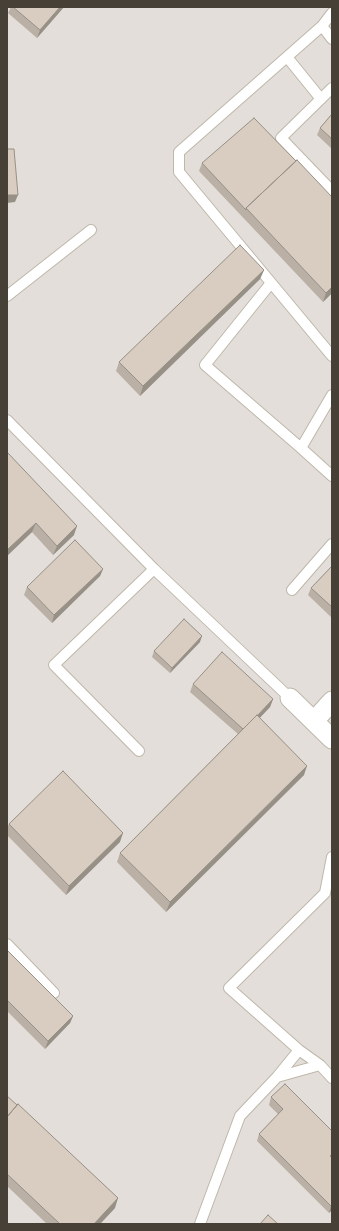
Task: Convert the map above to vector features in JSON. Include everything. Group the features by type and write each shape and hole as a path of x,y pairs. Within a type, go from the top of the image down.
{"street":[{"path":"290,698 332,739"},
{"path":"314,721 332,701"}],"lane":[{"path":"332,13 322,26 179,152 179,172 332,356"},
{"path":"322,26 332,39"},
{"path":"287,57 321,99"},
{"path":"332,88 281,138 332,190"},
{"path":"7,296 91,230"},
{"path":"271,284 205,365 332,476"},
{"path":"301,448 332,395"},
{"path":"7,420 154,569 290,698"},
{"path":"292,590 332,544"},
{"path":"139,751 54,666 154,569"},
{"path":"332,857 326,893 229,988 299,1050 320,1065 332,1078"},
{"path":"7,944 54,993"},
{"path":"200,1224 240,1116 277,1077 299,1050"},
{"path":"277,1077 320,1065"}],"shaded area":[{"path":"7,7 332,7 332,1224 7,1224"}],"building":[{"path":"13,7 60,7 40,30"},
{"path":"332,114 332,139 320,128"},
{"path":"254,118 296,161 246,208 246,210 202,163"},
{"path":"7,149 14,149 18,195 7,195"},
{"path":"297,160 332,197 332,287 326,293 246,208"},
{"path":"240,245 264,270 143,386 119,362"},
{"path":"7,452 77,526 57,546 36,523 7,550"},
{"path":"75,540 103,569 54,615 27,587"},
{"path":"332,566 332,607 311,588"},
{"path":"184,619 202,636 172,668 154,651"},
{"path":"222,652 273,699 243,729 193,684"},
{"path":"257,715 307,766 170,902 120,853"},
{"path":"63,771 123,833 69,886 9,824"},
{"path":"7,950 73,1016 48,1041 7,1000"},
{"path":"285,1084 332,1131 332,1155 330,1156 332,1158 331,1206 259,1134 283,1109 271,1097"},
{"path":"7,1096 17,1105 7,1117"},
{"path":"18,1104 118,1198 94,1224 60,1224 7,1174 7,1117"},
{"path":"268,1215 278,1224 260,1224"}]}
